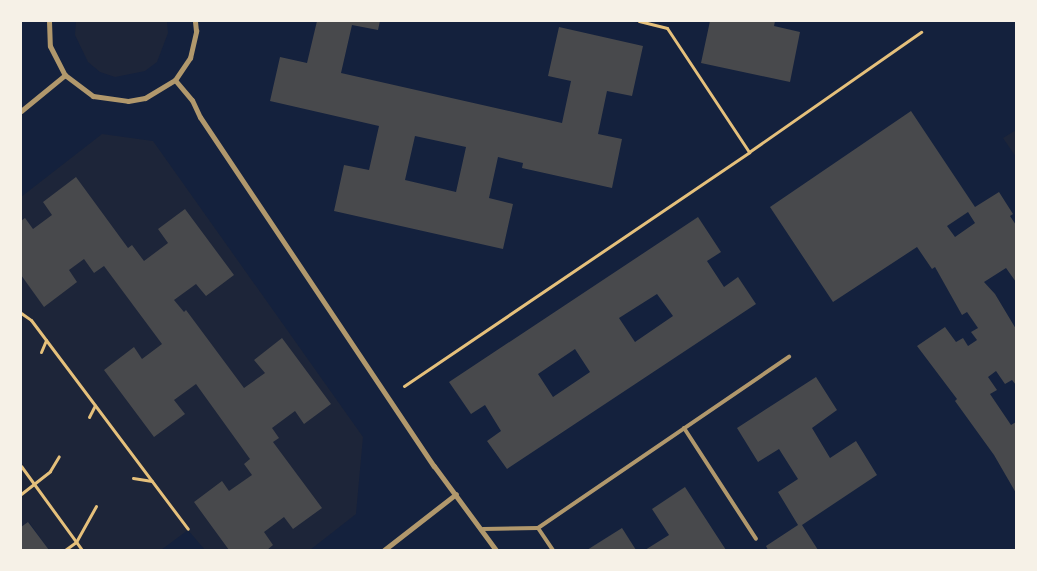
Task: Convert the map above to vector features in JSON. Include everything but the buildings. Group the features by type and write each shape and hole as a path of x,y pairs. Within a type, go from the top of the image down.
{"street":[{"path":"49,21 50,46 65,75 93,96 128,102 145,98 175,80 190,58 196,31 195,21"},
{"path":"21,111 65,75"},
{"path":"175,80 192,100 200,116 434,466 483,529 496,550"},
{"path":"384,550 456,494"}],"lane":[{"path":"483,529 538,528 789,357"},
{"path":"684,428 756,539"},
{"path":"538,528 553,550"}],"path":[{"path":"639,21 667,28 749,152"},
{"path":"412,380 749,152 921,32"},
{"path":"21,313 31,320 188,529"},
{"path":"41,352 46,340"},
{"path":"89,417 95,405"},
{"path":"21,494 50,471 58,456"},
{"path":"21,466 82,550"},
{"path":"133,478 152,481"},
{"path":"65,550 76,542 96,506"}],"shaded area":[{"path":"76,21 167,21 168,33 157,62 145,71 115,77 100,72 88,62 75,35"},
{"path":"1016,130 1016,157 1003,138"},
{"path":"102,134 153,141 363,437 356,514 310,550 205,550 188,530 161,550 49,550 29,522 21,527 21,197"}]}
